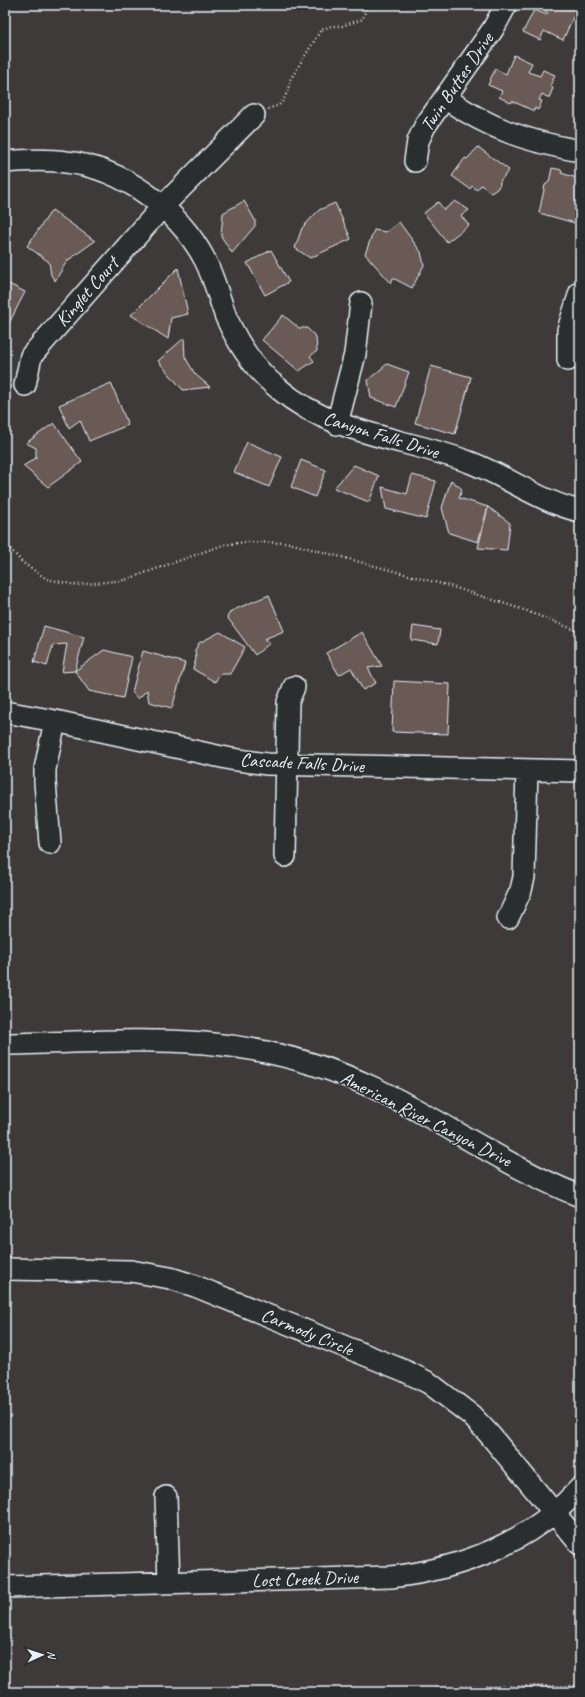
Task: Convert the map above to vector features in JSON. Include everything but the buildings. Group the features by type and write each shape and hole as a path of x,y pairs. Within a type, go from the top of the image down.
{"street":[{"name":"Twin Buttes Drive","path":"415,161 418,141 422,131 493,29 506,5"},
{"path":"445,98 487,124 511,134 536,142 580,150"},
{"name":"Kinglet Court","path":"24,385 31,356 162,206 254,115"},
{"name":"Canyon Falls Drive","path":"5,162 38,159 68,162 87,166 124,180 162,206 176,220 198,249 217,288 226,316 234,334 245,351 263,374 293,401 318,416 337,424 467,461 488,469 550,502 580,511"},
{"path":"568,360 568,330 580,292"},
{"path":"337,424 355,354 361,303"},
{"path":"285,856 288,702 294,687"},
{"name":"Cascade Falls Drive","path":"5,712 55,720 231,759 286,764 580,771"},
{"path":"50,843 45,769 55,720"},
{"path":"508,918 521,890 524,871 527,770"},
{"name":"American River Canyon Drive","path":"5,1044 169,1041 225,1045 273,1054 321,1067 373,1088 540,1178 580,1196"},
{"name":"Carmody Circle","path":"5,1269 118,1270 170,1278 195,1286 405,1371 434,1387 471,1415 489,1434 580,1544"},
{"name":"Lost Creek Drive","path":"5,1587 391,1577 420,1573 449,1567 478,1558 522,1535 554,1512 580,1488"},
{"path":"166,1497 168,1582"}],"path":[{"path":"254,115 279,105 283,101 288,90 290,80 321,30 331,26 342,26 363,19 367,5"},
{"path":"5,543 23,563 47,579 76,585 125,580 223,545 246,542 289,543 453,587 527,610 580,632"},
{"path":"406,1692 452,1687 580,1686"}]}
